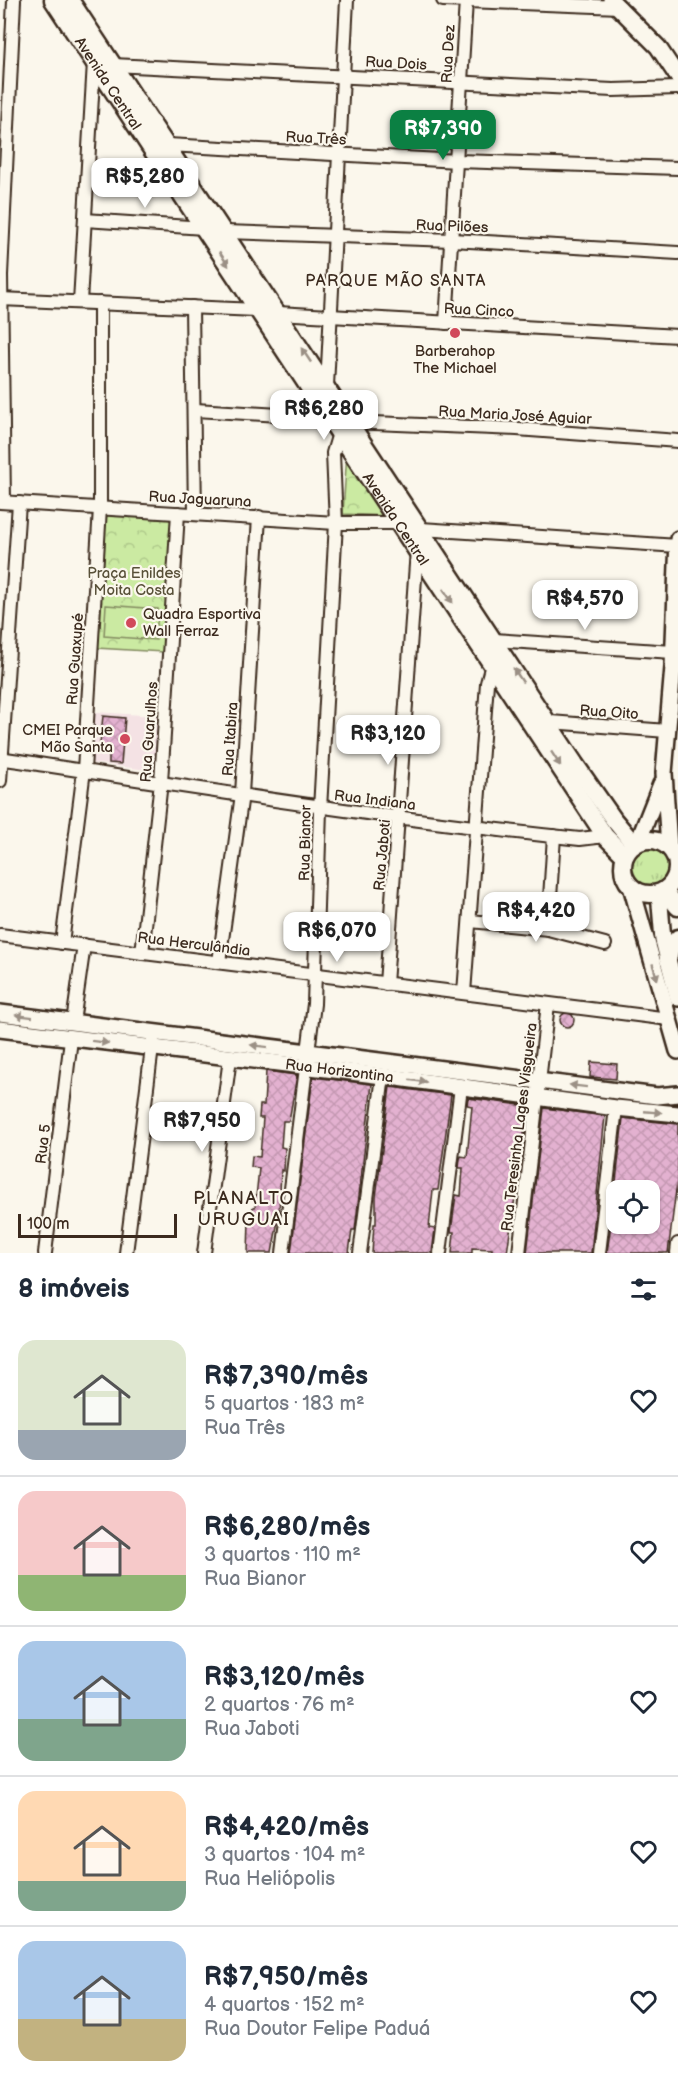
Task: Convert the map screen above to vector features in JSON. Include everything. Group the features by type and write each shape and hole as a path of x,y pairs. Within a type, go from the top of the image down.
{"main road":[{"name":"Avenida Central","path":"53,0 94,62 168,145 327,386 344,428 399,523 492,664 549,722 632,847"},
{"name":"Avenida Central","path":"70,0 113,66 204,228 257,310 329,418 344,428 421,529 494,640 605,836 632,847"},
{"path":"655,839 669,847 675,854 678,874 674,882 661,892 644,894 631,886 623,872 632,847 655,839"},
{"path":"661,892 678,907"},
{"path":"668,960 671,946 678,938"}],"street":[{"path":"2,502 0,299 14,0"},
{"path":"327,386 347,0"},
{"path":"442,0 616,4 658,46 678,77"},
{"name":"Rua Dez","path":"446,323 458,161 466,1"},
{"path":"80,302 94,62"},
{"name":"Rua Dois","path":"113,66 342,75 613,90 678,88"},
{"name":"Rua Três","path":"168,145 458,161 678,168"},
{"path":"85,220 204,228"},
{"name":"Rua Pilões","path":"225,232 452,240 678,253"},
{"path":"0,299 257,310"},
{"name":"Rua Guaxupé","path":"62,943 84,770 100,508 100,303"},
{"path":"192,307 195,514"},
{"name":"Rua Cinco","path":"278,313 678,336"},
{"path":"195,410 329,418"},
{"name":"Rua Maria José Aguiar","path":"344,428 517,429 678,441"},
{"name":"Rua Bianor","path":"283,1253 309,1060 316,975 320,809 336,523 333,453 344,428"},
{"name":"Rua Jaguaruna","path":"2,502 336,523 399,523"},
{"path":"0,781 19,503"},
{"name":"Rua Guarulhos","path":"142,953 161,782 178,513"},
{"name":"Rua Itabira","path":"219,962 242,794 259,517"},
{"path":"421,529 678,546"},
{"path":"632,847 672,748 667,731 675,662 678,539"},
{"name":"Rua Jaboti","path":"386,984 400,818 417,549"},
{"path":"494,640 675,662"},
{"path":"464,993 487,683 492,664"},
{"name":"Rua Oito","path":"549,722 667,731"},
{"name":"Rua Indiana","path":"1,758 242,794 320,809 554,836 589,839 605,836"},
{"path":"664,772 669,847"},
{"path":"548,929 554,836"},
{"path":"631,886 678,1051"},
{"path":"661,892 661,930 678,998"},
{"path":"471,921 548,929 605,944"},
{"name":"Rua Herculândia","path":"0,935 669,1019"},
{"path":"73,1022 84,945"},
{"name":"Rua Teresinha Lages Visgueira","path":"519,1253 541,1081 548,1004"},
{"name":"Rua Horizontina","path":"0,1013 73,1022 230,1058 309,1060 383,1076 461,1088 678,1114"},
{"name":"Rua Horizontina","path":"0,1029 71,1039 153,1041 309,1060 541,1081 657,1096 678,1094"},
{"name":"Rua 5","path":"45,1253 71,1039"},
{"path":"126,1253 153,1041"},
{"path":"204,1253 230,1058"},
{"path":"360,1253 383,1076"},
{"path":"440,1253 461,1088"},
{"path":"599,1253 616,1108"},
{"path":"677,1253 678,1244"}],"shaded area":[{"name":"CMEI Parque Mão Santa","path":"94,712 158,716 156,771 91,763"}],"green space":[{"path":"347,451 390,516 343,514"},
{"name":"Praça Enildes Moita Costa","path":"105,512 171,516 163,652 96,648"},
{"name":"Quadra Esportiva Wall Ferraz","path":"106,605 158,609 156,640 104,636"},
{"path":"650,845 665,852 672,867 665,882 650,889 635,882 628,867 635,852"}],"building":[{"path":"103,716 125,718 121,764 109,763 109,754 99,753"},
{"path":"567,1013 572,1015 574,1020 572,1025 567,1027 562,1025 560,1020 562,1015"},
{"path":"591,1062 617,1064 616,1079 590,1077"},
{"path":"266,1071 297,1075 289,1121 283,1121 281,1147 285,1148 284,1171 281,1170 279,1215 272,1253 248,1253 249,1220 253,1207 255,1207 259,1168 251,1167 252,1156 260,1157 263,1118 259,1118 260,1105 264,1105"},
{"path":"313,1077 372,1084 355,1230 352,1230 349,1253 291,1253"},
{"path":"390,1087 451,1095 438,1190 433,1190 429,1228 435,1229 432,1253 372,1253 374,1224 376,1224 376,1197"},
{"path":"468,1098 528,1106 507,1253 492,1253 492,1249 472,1248 472,1253 452,1253 454,1232 451,1232 456,1195 461,1196 463,1168 459,1168 460,1159 461,1156 467,1157 472,1106 467,1105"},
{"path":"544,1108 605,1116 591,1253 527,1253"},
{"path":"623,1118 678,1124 678,1174 668,1253 607,1253 610,1234 660,1234 660,1180 616,1180"}],"place":[{"name":"Barberahop The Michael","path":"455,333"},
{"name":"Quadra Esportiva Wall Ferraz","path":"131,623"},
{"name":"CMEI Parque Mão Santa","path":"125,739"}],"district":[{"name":"PARQUE MÃO SANTA","path":"396,280"},
{"name":"PLANALTO URUGUAI","path":"244,1208"}]}
